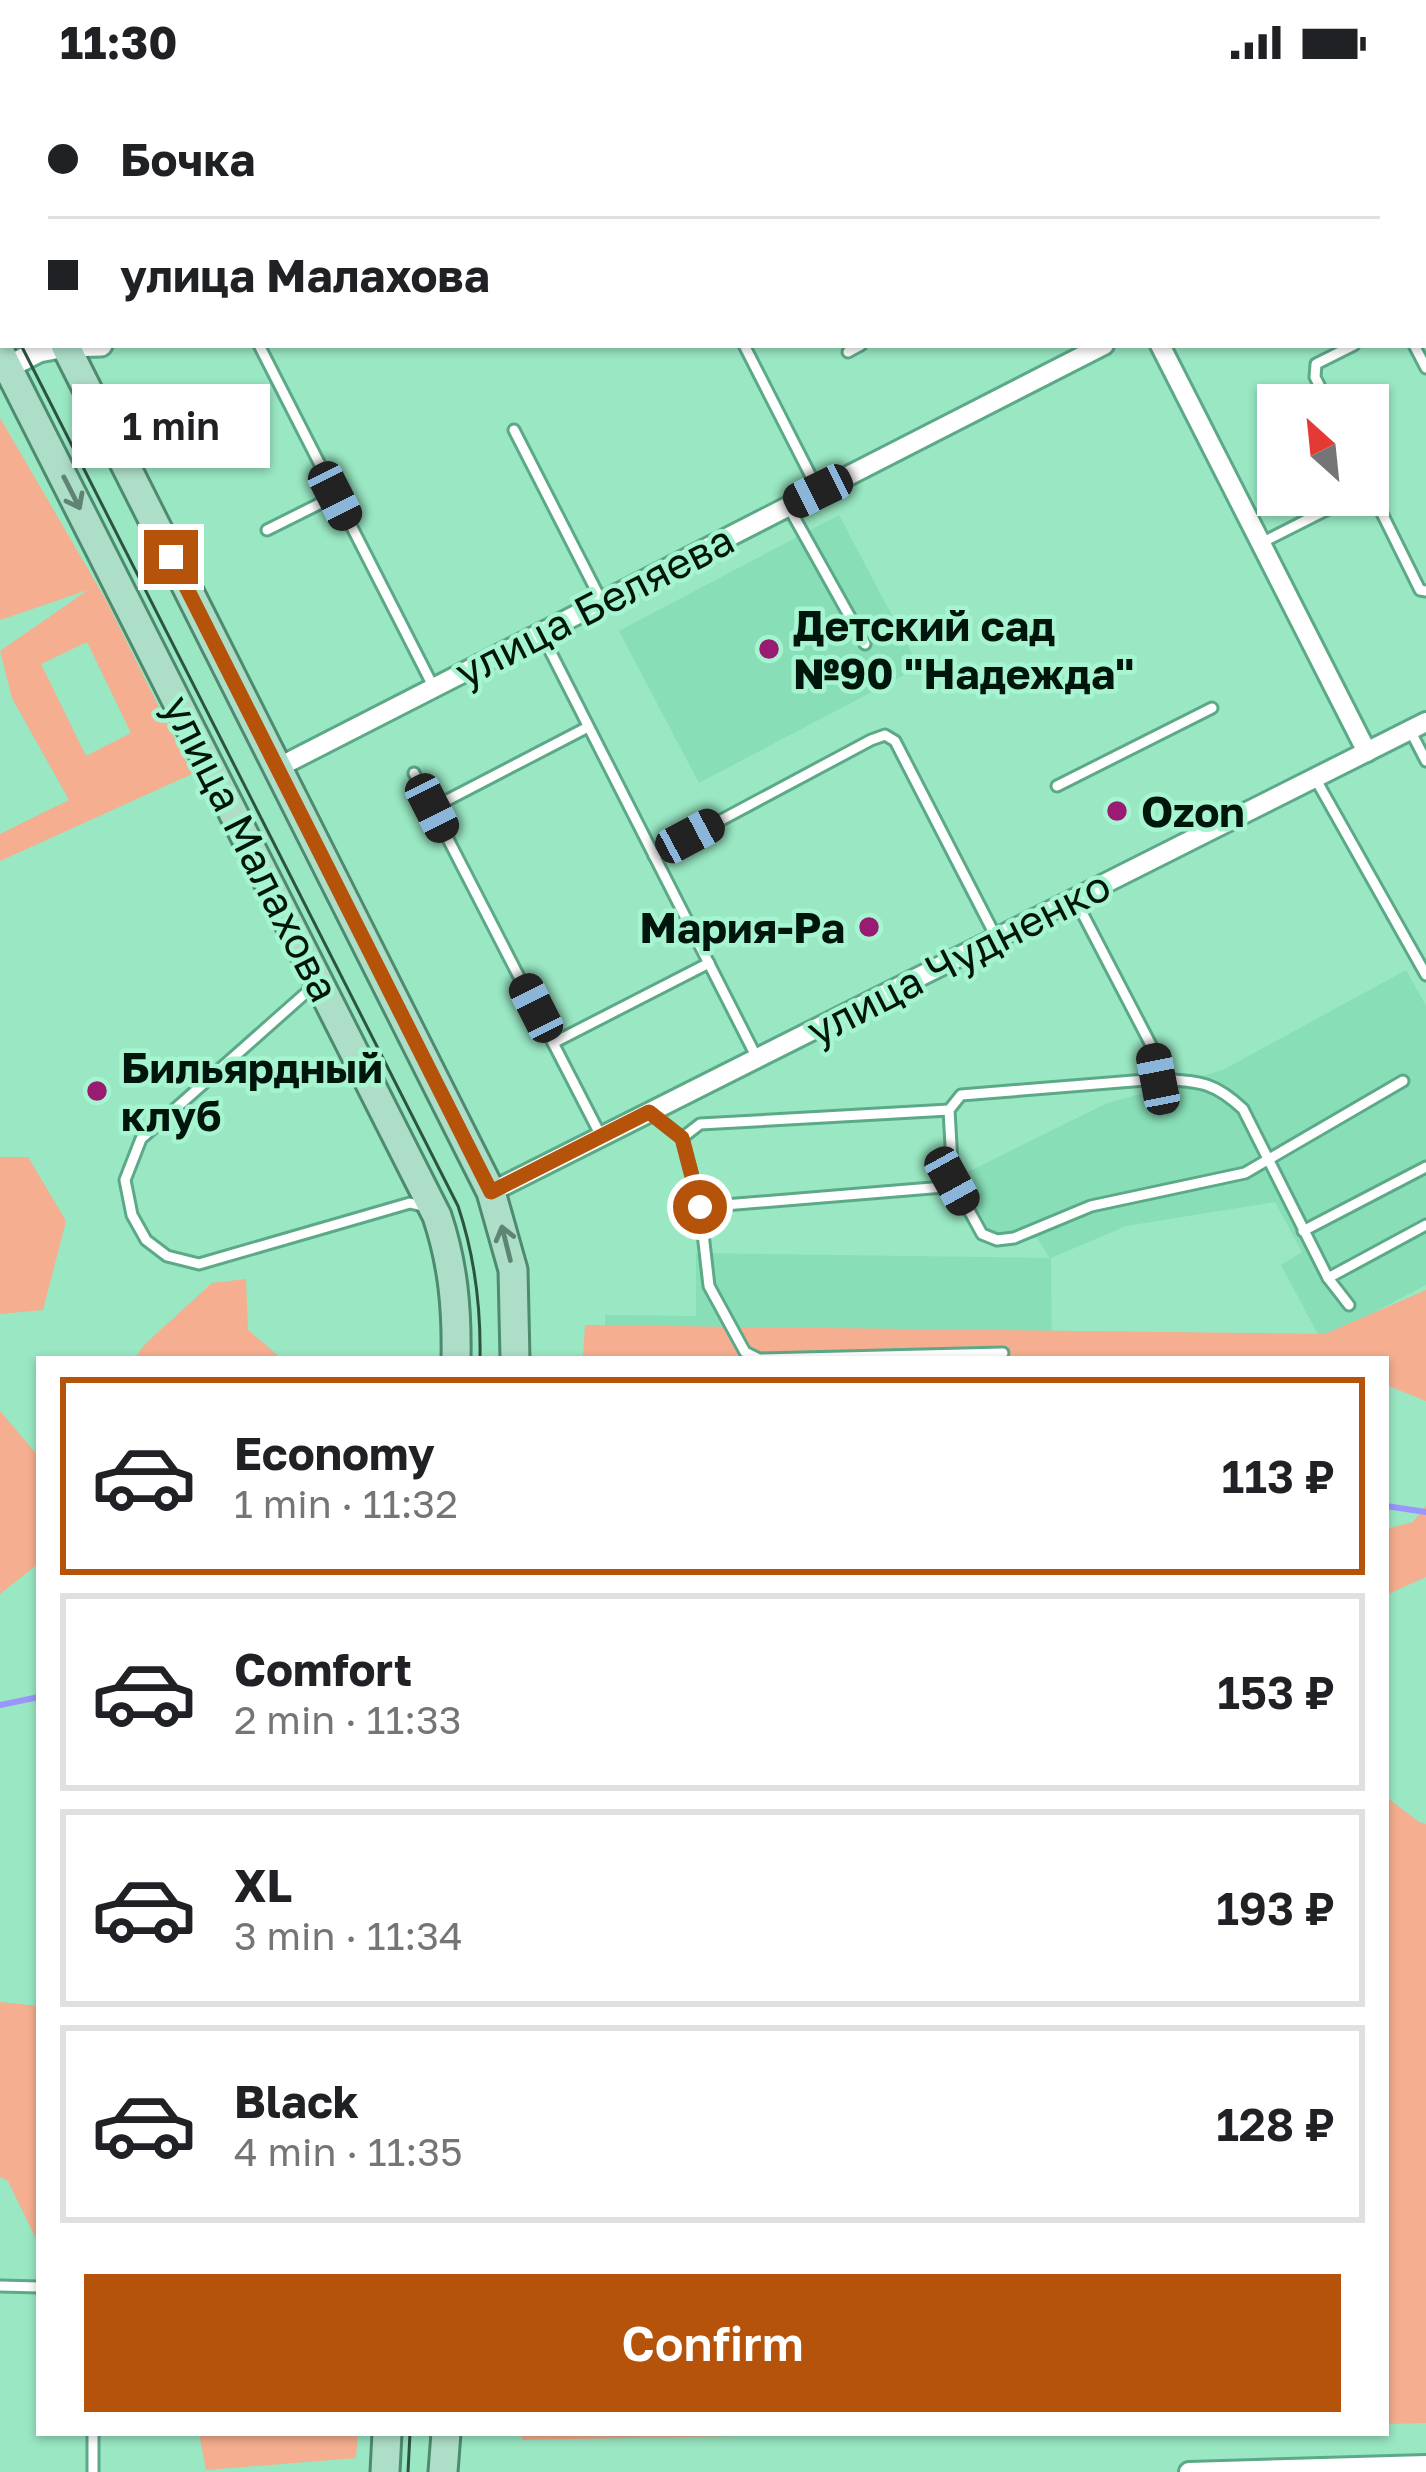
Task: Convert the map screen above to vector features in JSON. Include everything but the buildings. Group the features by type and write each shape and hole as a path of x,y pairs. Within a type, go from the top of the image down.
{"main road":[{"name":"улица Малахова","path":"66,348 491,1192 513,1270 515,1356"},
{"name":"улица Малахова","path":"6,374 437,1216 454,1285 456,1356"},
{"path":"385,2472 387,2436"},
{"path":"443,2472 446,2436"}],"street":[{"path":"6,374 39,351 55,348"},
{"name":"улица Беляева","path":"277,768 1098,348"},
{"path":"1162,348 1367,752"},
{"name":"улица Чудненко","path":"491,1192 1418,726"},
{"path":"1189,2472 1426,2465"}],"lane":[{"path":"261,348 434,688"},
{"path":"746,348 818,491"},
{"path":"848,352 855,348"},
{"path":"1319,384 1316,364 1348,348"},
{"path":"514,430 602,602"},
{"path":"267,530 335,496"},
{"path":"788,506 865,644"},
{"path":"1261,543 1314,516"},
{"path":"1383,516 1420,590 1426,591"},
{"path":"541,633 757,1058"},
{"path":"1057,786 1212,709"},
{"path":"1418,726 1426,761"},
{"path":"432,808 588,727"},
{"path":"654,856 885,735 895,741 996,938"},
{"path":"414,773 602,1136"},
{"path":"1315,778 1426,975"},
{"path":"1075,898 1151,1045 1158,1079"},
{"path":"554,1042 709,963"},
{"path":"320,981 141,1139 125,1180 132,1215 146,1240 167,1256 199,1264 410,1203 437,1216"},
{"path":"1349,1305 1328,1278 1303,1231 1268,1159 1243,1109 1223,1090 1205,1083 1158,1079 961,1094 949,1110 952,1181 982,1234 997,1240 1014,1238 1091,1206 1245,1173 1268,1159 1403,1081"},
{"path":"682,1138 700,1124 949,1110"},
{"path":"649,1112 682,1138 700,1207 709,1286 745,1352 753,1356"},
{"path":"1303,1231 1426,1166"},
{"path":"700,1207 944,1186 952,1181"},
{"path":"1328,1278 1426,1225"},
{"path":"864,1356 1004,1352"},
{"path":"0,2287 36,2287"},
{"path":"93,2436 93,2472"}],"shaded area":[{"path":"0,418 106,600 192,774 0,861 0,834 69,800 12,698 0,651 88,590 0,620","holes":["87,642 131,733 86,756 41,664"]},
{"name":"Детский сад №90 \"Надежда\"","path":"839,515 919,667 699,783 619,631"},
{"path":"1406,970 1426,1006 1426,1285 1321,1340 1281,1265 1302,1252 1275,1202 1126,1226 1051,1258 1052,1356 605,1356 605,1315 696,1316 696,1253 1050,1258 1037,1238 992,1241 962,1175 1105,1104 1223,1070"},
{"path":"0,1157 28,1157 66,1221 43,1310 0,1314"},
{"path":"246,1279 248,1330 278,1356 136,1356 144,1345 212,1283"},
{"path":"1426,1290 1426,1401 1389,1386 1389,1356 583,1356 585,1325 1325,1334"},
{"path":"0,1411 36,1453 36,1565 0,1594"},
{"path":"1426,1506 1426,1577 1389,1594 1389,1528 1413,1522"},
{"path":"1389,1799 1426,1824 1426,2423 1389,2424"},
{"path":"0,2002 36,2006 36,2239 8,2181 0,2177"},
{"path":"200,2436 358,2436 356,2458 206,2470"},
{"path":"522,2436 738,2436 522,2440"}],"waterway":[{"path":"1389,1506 1426,1512"},
{"path":"0,1705 36,1698"}],"tram line":[{"path":"23,348 458,1206 476,1281 480,1356"},
{"path":"408,2472 410,2436"}],"place":[{"name":"Детский сад №90 \"Надежда\"","path":"769,649"},
{"name":"Ozon","path":"1117,811"},
{"name":"Мария-Ра","path":"869,927"},
{"name":"Бильярдный клуб","path":"97,1091"}],"route":[{"path":"171,557 491,1192 649,1112 682,1138 700,1207"}]}
